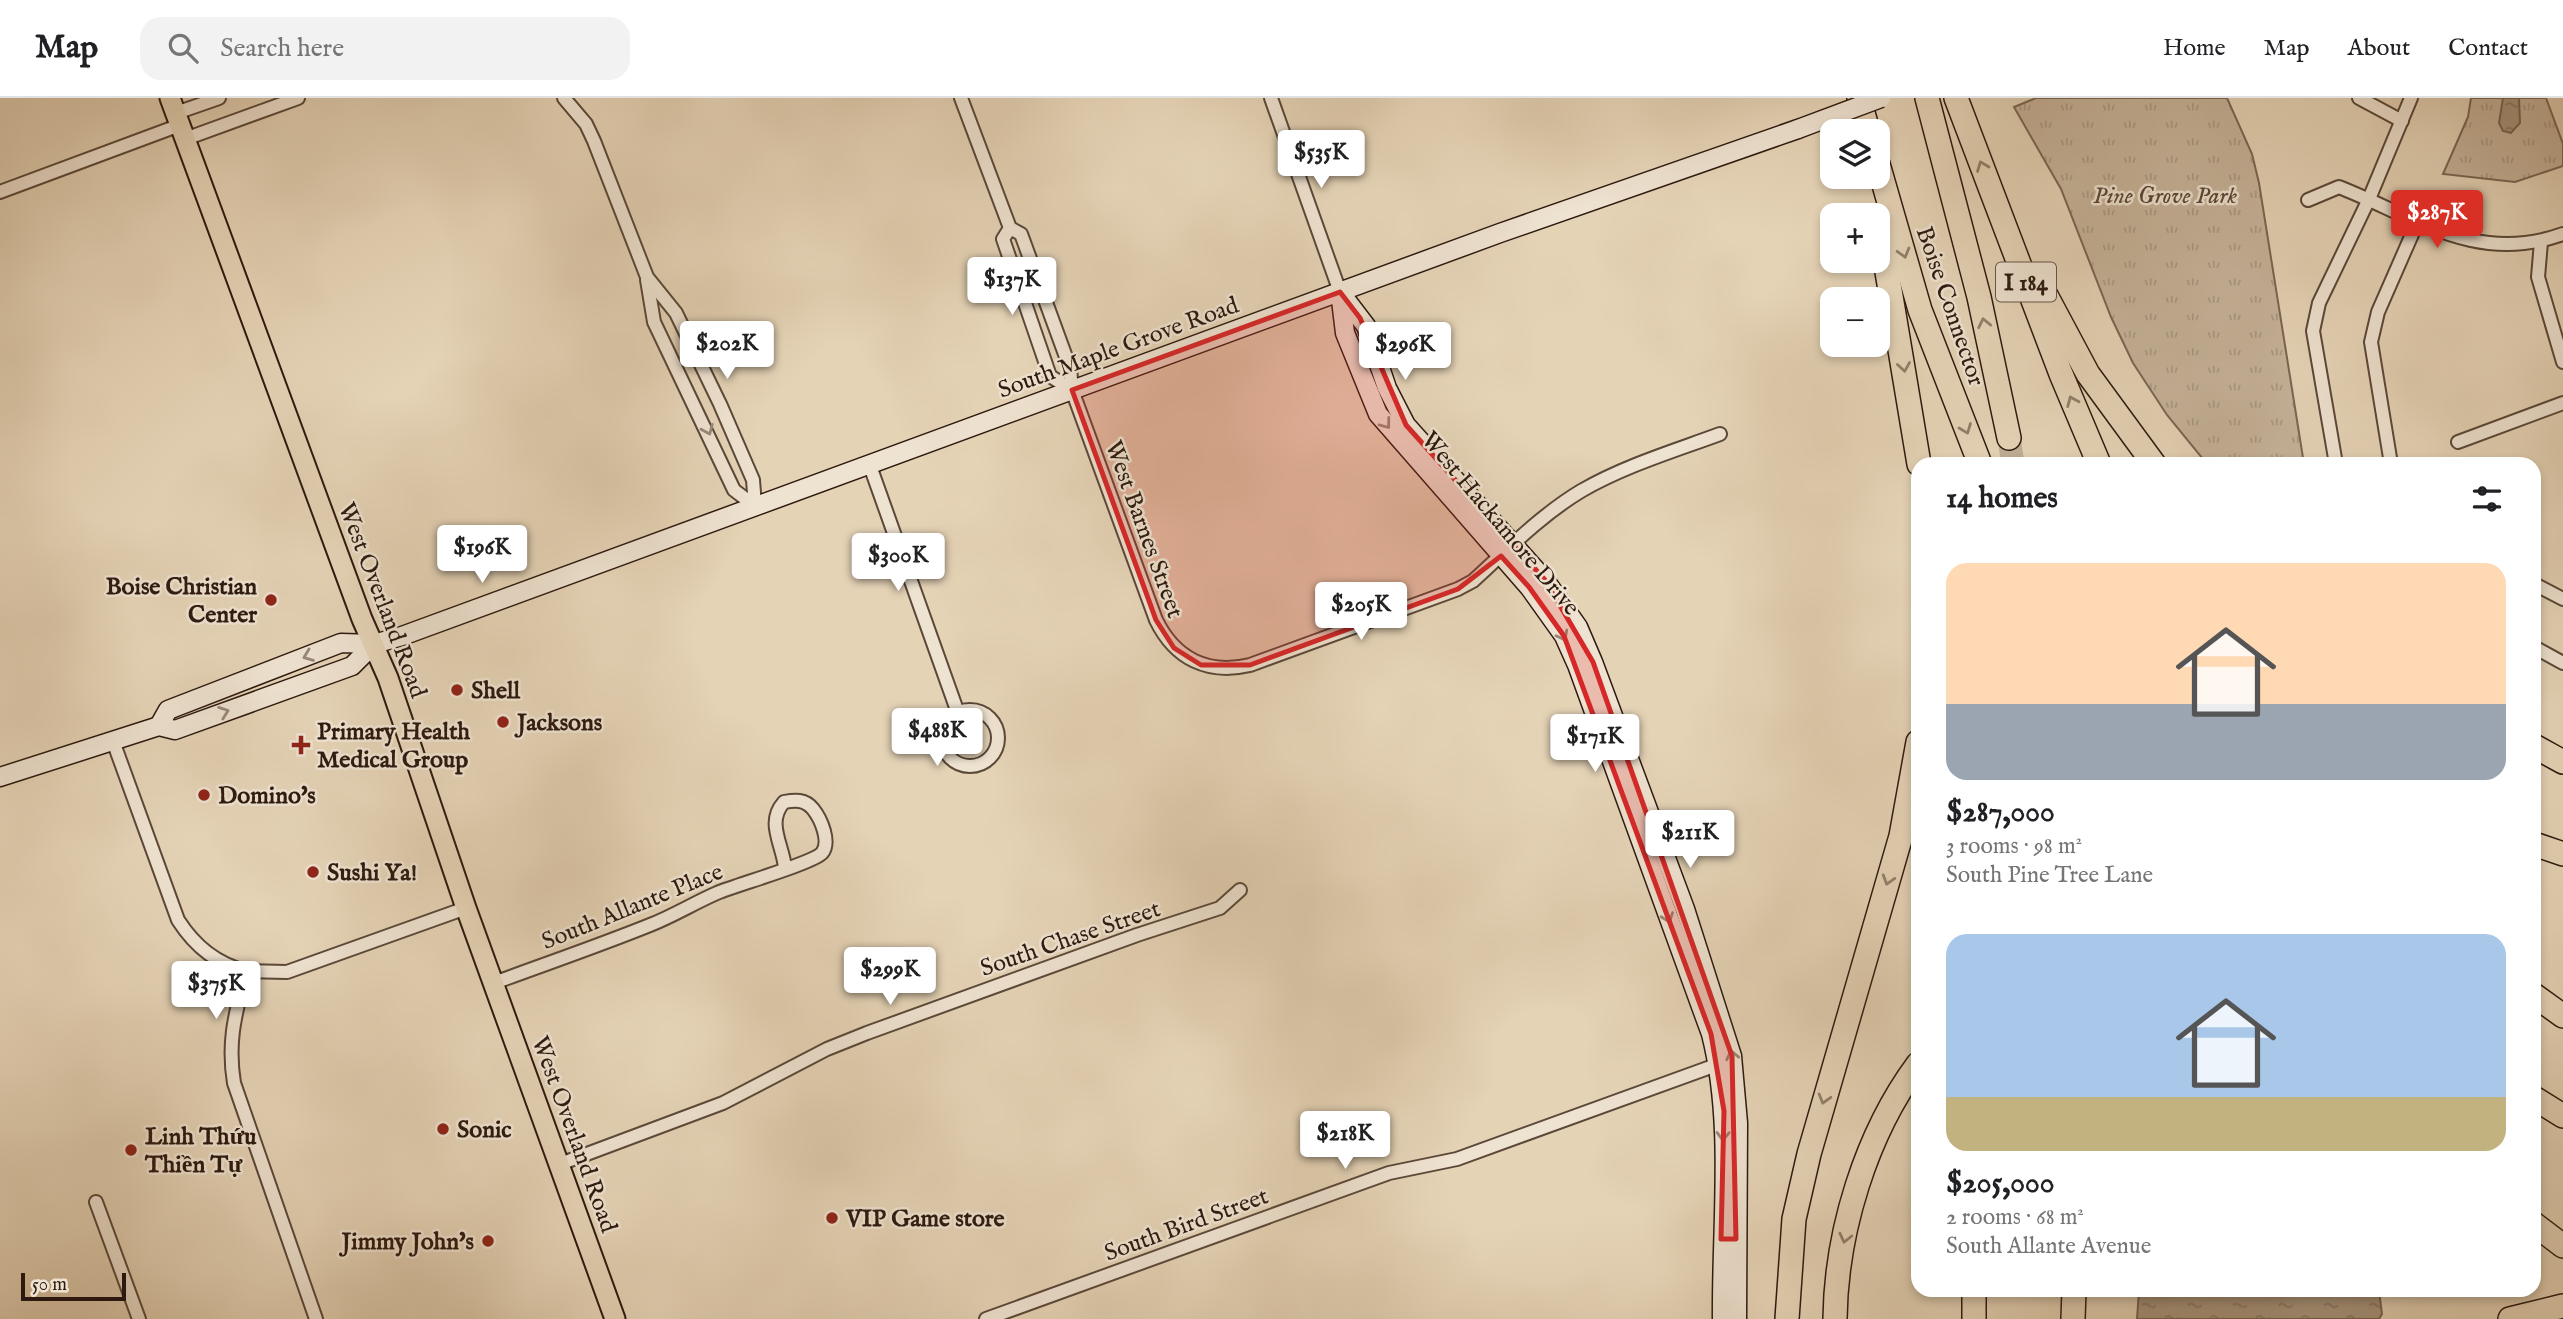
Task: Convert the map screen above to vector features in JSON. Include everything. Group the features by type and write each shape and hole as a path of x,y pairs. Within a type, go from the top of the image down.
{"highway":[{"path":"1853,98 1857,119"},
{"path":"1859,98 1865,119"},
{"path":"1927,98 1979,297 2009,438"},
{"name":"I 184","path":"1956,98 2061,374 2096,457"},
{"name":"Boise Connector","path":"1885,189 1920,310 1977,457"},
{"path":"1998,205 2088,374 2149,457"},
{"path":"1887,273 1918,457"},
{"path":"2541,750 2563,762"},
{"path":"1787,1319 1794,1219 1809,1154 1901,836 1911,781"},
{"path":"2541,1000 2563,1016"},
{"path":"1835,1319 1843,1241 1863,1173 1884,1122 1911,1076"},
{"path":"2541,1102 2563,1116"},
{"path":"2541,1229 2563,1245"},
{"path":"1974,1319 1975,1297"},
{"path":"2073,1319 2074,1297"},
{"path":"2510,1319 2563,1306"}],"main road":[{"name":"South Maple Grove Road","path":"159,726 168,710 341,643 373,644 1881,98"},
{"name":"West Overland Road","path":"178,119 413,748 467,908 615,1319"},
{"name":"West Hackamore Drive","path":"1340,292 1345,333 1378,414 1507,550 1565,605 1590,653 1685,909 1725,1029 1737,1086 1722,1319"},
{"name":"West Hackamore Drive","path":"1507,550 1571,650 1711,1034 1719,1064 1724,1111 1729,1239 1737,1319"},
{"name":"South Maple Grove Road","path":"0,777 159,726 175,730 352,666 373,644"}],"street":[{"path":"0,192 178,119 219,98"},
{"path":"178,119 298,98"},
{"path":"564,98 586,124 594,141 647,277 654,322 700,412 734,489 755,506"},
{"path":"961,98 1010,228 1003,239 1050,376 1072,390"},
{"name":"West Hackamore Drive","path":"1271,98 1340,292"},
{"path":"2359,98 2402,121"},
{"path":"2335,457 2313,331 2319,303 2369,199 2411,98"},
{"path":"2308,200 2339,187 2445,235 2480,244 2541,242 2563,234"},
{"path":"2390,457 2371,342 2378,312 2417,222"},
{"name":"West Barnes Street","path":"1010,228 1021,234 1070,368 1072,390 1156,620 1174,648 1202,666 1226,669 1250,665 1458,589 1474,581 1507,550"},
{"path":"2541,242 2538,277 2563,362"},
{"path":"647,277 676,313 720,404 752,480 755,506"},
{"path":"2458,442 2563,403"},
{"path":"1507,550 1560,505 1604,479 1720,434"},
{"path":"869,463 958,713"},
{"path":"2541,588 2563,599"},
{"path":"2541,651 2563,663"},
{"path":"975,710 990,719 995,727 998,735 994,752 981,764 962,765 946,754 942,736 950,718 958,713 975,710"},
{"path":"113,741 178,920 187,934 210,956 246,971 287,972 467,908"},
{"name":"South Allante Place","path":"494,983 650,925 717,893 785,867 812,861 824,851 826,839 815,812 807,803 797,800 784,802 776,811 774,824 785,867"},
{"name":"South Chase Street","path":"560,1164 723,1102 827,1049 867,1033 1137,935 1220,908 1240,890"},
{"path":"246,971 231,1030 229,1056 234,1083 316,1319"},
{"name":"South Bird Street","path":"986,1319 1388,1173 1457,1159 1719,1064"},
{"path":"96,1202 139,1319"}],"highlighted area":[{"path":"1340,292 1360,318 1406,425 1545,580 1593,662 1732,1056 1736,1239 1721,1239 1724,1111 1711,1034 1577,665 1564,636 1529,587 1501,556 1458,589 1250,665 1201,665 1174,648 1156,620 1072,390"}],"green space":[{"name":"Pine Grove Park","path":"2036,98 2227,98 2252,154 2259,183 2303,457 2201,457 2167,415 2133,363 2111,317 2061,189 2014,107"},
{"path":"2471,98 2546,98 2563,144 2563,166 2515,182 2443,174 2468,117"}],"water":[{"path":"2503,98 2519,98 2520,123 2511,133 2503,131 2499,123"},
{"path":"2139,1297 2380,1297 2382,1314 2379,1319 2137,1319"}],"tunnel":[{"path":"2009,438 2012,457"}],"place":[{"name":"Boise Christian Center","path":"271,600"},
{"name":"Shell","path":"457,690"},
{"name":"Jacksons","path":"503,722"},
{"name":"Primary Health Medical Group","path":"301,745"},
{"name":"Domino's","path":"204,795"},
{"name":"Sushi Ya!","path":"313,872"},
{"name":"Sonic","path":"443,1129"},
{"name":"Linh Thứu Thiền Tự","path":"131,1150"},
{"name":"VIP Game store","path":"832,1218"},
{"name":"Jimmy John's","path":"488,1241"}]}
